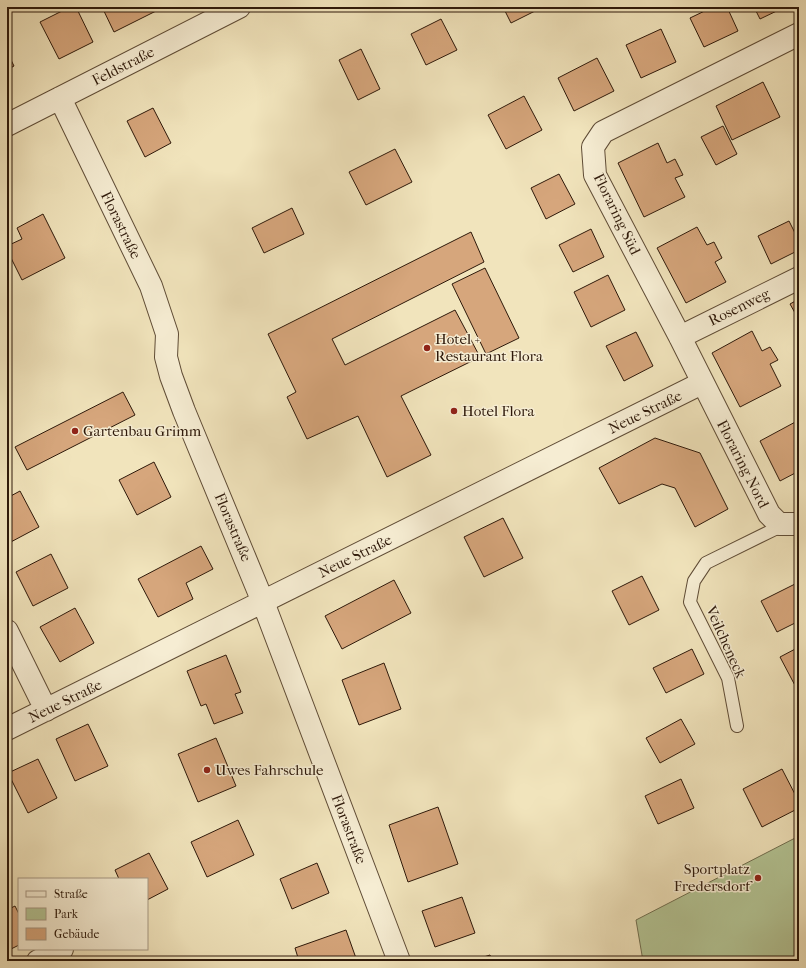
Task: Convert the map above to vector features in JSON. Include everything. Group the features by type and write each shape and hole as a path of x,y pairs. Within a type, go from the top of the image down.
{"street":[{"name":"Feldstraße","path":"7,125 239,7"},
{"name":"Floraring Süd","path":"702,383 680,337 595,175 593,147 602,132 799,34"},
{"name":"Florastraße","path":"60,98 150,286 167,334 166,356 171,376 184,412 263,602 399,961"},
{"name":"Rosenweg","path":"680,337 799,278"},
{"name":"Neue Straße","path":"7,729 702,383"},
{"name":"Floraring Nord","path":"702,383 769,514 789,524"},
{"path":"7,631 46,710"},
{"path":"38,961 60,950"}],"lane":[{"name":"Veilcheneck","path":"737,726 728,678 690,602 694,581 706,563 775,529 789,524"}],"green space":[{"name":"Sportplatz Fredersdorf","path":"799,836 799,961 643,961 636,920"}],"building":[{"path":"70,7 76,7 93,42 59,59 40,22"},
{"path":"102,7 156,7 158,10 114,32"},
{"path":"503,7 543,7 511,23"},
{"path":"713,7 727,7 738,31 704,47 690,18"},
{"path":"754,7 785,7 760,19"},
{"path":"441,19 457,50 426,65 411,34"},
{"path":"661,29 676,62 641,78 626,45"},
{"path":"361,49 380,89 358,100 339,60"},
{"path":"7,52 14,66 7,70"},
{"path":"597,58 614,91 574,111 558,78"},
{"path":"763,82 780,117 732,140 716,106"},
{"path":"524,96 542,130 506,149 488,115"},
{"path":"153,108 171,143 145,157 127,121"},
{"path":"723,126 737,154 716,165 701,137"},
{"path":"658,143 667,163 675,159 683,175 675,178 685,197 644,217 618,163"},
{"path":"395,149 412,182 366,205 349,172"},
{"path":"559,174 575,204 546,219 531,188"},
{"path":"292,208 304,234 264,253 252,228"},
{"path":"43,214 65,258 22,280 7,250 7,246 22,239 17,228"},
{"path":"789,221 799,241 799,250 771,264 758,236"},
{"path":"697,227 707,245 714,242 722,258 715,262 726,282 686,303 657,248"},
{"path":"591,229 604,257 573,272 559,245"},
{"name":"Hotel + Restaurant Flora","path":"471,232 484,262 332,339 345,365 455,310 480,357 401,396 431,455 387,477 358,416 307,439 287,397 296,392 268,334"},
{"path":"485,268 519,338 486,354 452,284"},
{"path":"608,275 625,310 591,327 574,292"},
{"path":"799,299 799,320 790,304"},
{"path":"752,331 762,351 770,347 778,360 770,364 781,386 740,407 712,353"},
{"path":"636,332 653,366 624,381 606,346"},
{"name":"Gartenbau Grimm","path":"123,392 135,415 27,470 15,447"},
{"path":"799,420 799,471 780,481 760,441"},
{"path":"655,438 700,453 728,509 695,527 675,488 662,484 619,504 599,468"},
{"path":"154,462 171,497 137,515 119,480"},
{"path":"20,491 39,527 7,544 7,498"},
{"path":"503,518 523,558 484,577 464,537"},
{"path":"201,546 213,569 186,583 193,599 158,617 138,579"},
{"path":"51,554 68,588 33,606 16,572"},
{"path":"642,576 659,610 629,625 612,591"},
{"path":"394,580 411,613 342,649 325,616"},
{"path":"795,584 799,592 799,621 777,632 761,601"},
{"path":"75,608 94,643 60,662 40,627"},
{"path":"799,647 799,693 780,657"},
{"path":"692,649 704,674 666,693 653,668"},
{"path":"226,655 241,692 235,694 243,713 214,724 206,704 201,706 187,671"},
{"path":"384,663 401,709 359,725 342,680"},
{"path":"681,719 695,744 660,763 646,738"},
{"path":"88,724 108,766 75,781 56,739"},
{"name":"Uwes Fahrschule","path":"216,738 236,786 198,802 178,754"},
{"path":"38,759 57,798 28,813 8,773"},
{"path":"782,769 799,802 799,808 762,827 743,789"},
{"path":"681,779 694,808 658,824 645,796"},
{"path":"438,807 458,864 408,882 389,825"},
{"path":"238,820 254,855 207,877 191,842"},
{"path":"149,853 168,889 148,899 148,878 119,878 115,870"},
{"path":"317,863 329,893 292,909 280,879"},
{"path":"462,897 475,933 435,947 422,911"},
{"path":"15,906 18,912 18,946 7,951 7,910"},
{"path":"346,930 357,961 299,961 295,948"},
{"path":"490,955 492,961 471,961"}],"place":[{"name":"Hotel + Restaurant Flora","path":"427,348"},
{"name":"Hotel Flora","path":"454,411"},
{"name":"Gartenbau Grimm","path":"75,431"},
{"name":"Uwes Fahrschule","path":"207,770"},
{"name":"Sportplatz Fredersdorf","path":"758,878"}]}
